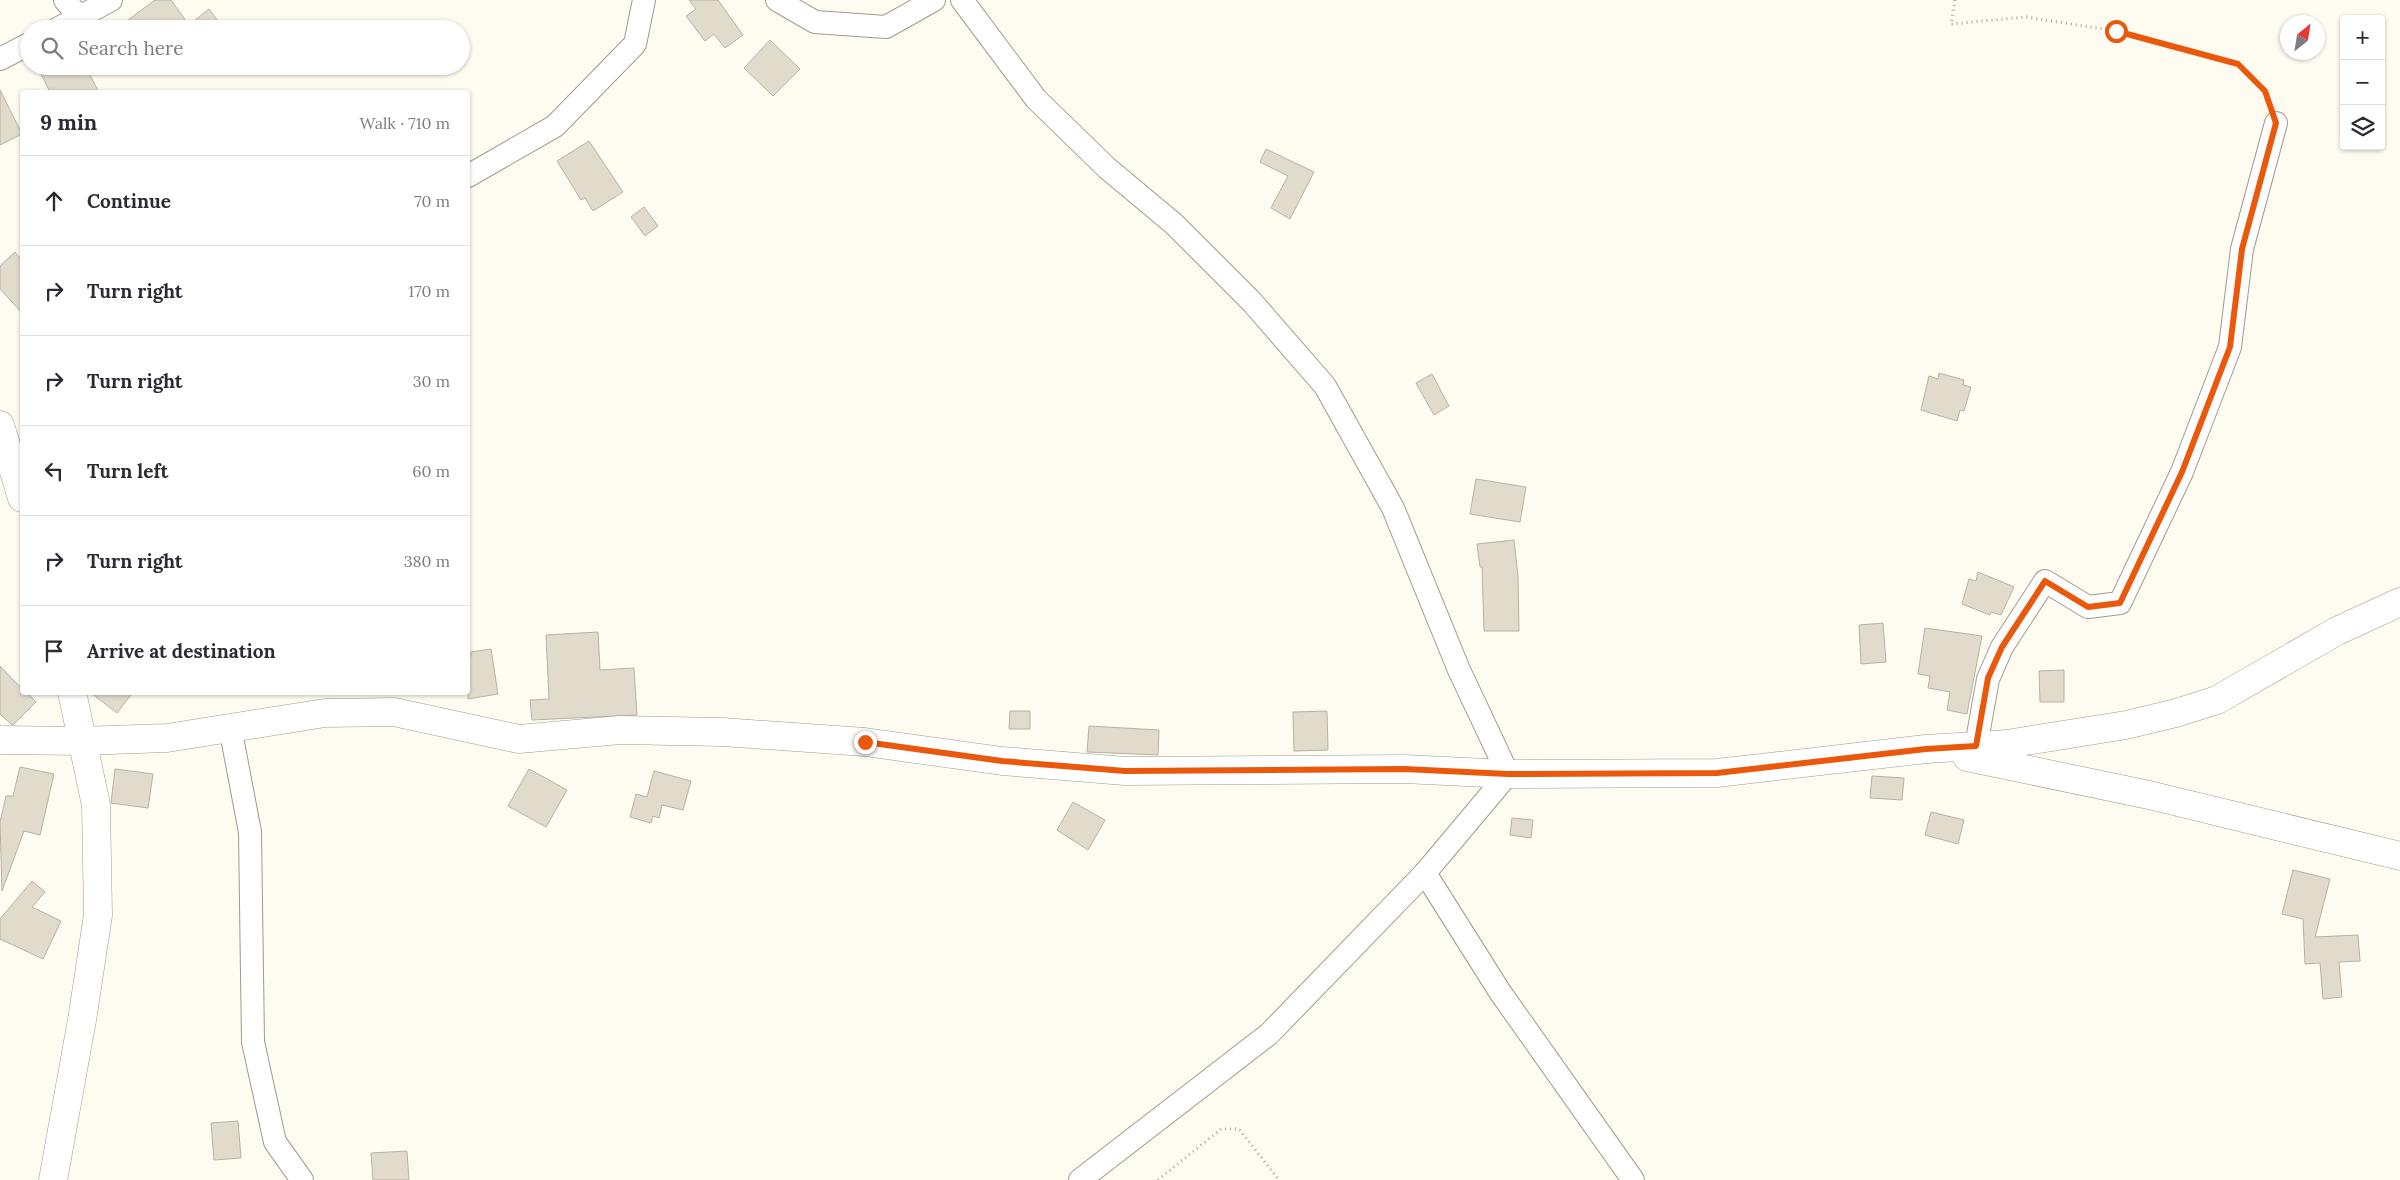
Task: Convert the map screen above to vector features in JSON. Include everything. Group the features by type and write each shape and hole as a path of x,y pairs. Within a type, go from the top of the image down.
{"street":[{"path":"65,0 79,17"},
{"path":"74,20 111,0"},
{"path":"470,175 555,126 635,44 644,0"},
{"path":"777,0 815,22 886,27 934,0"},
{"path":"962,0 1036,98 1107,168 1174,224 1252,302 1326,386 1393,508 1459,670 1508,774"},
{"path":"0,59 20,49"},
{"path":"1976,746 1988,678 2002,647 2045,581 2088,607 2120,603 2182,472 2230,347 2242,249 2276,123"},
{"path":"0,425 20,491"},
{"path":"0,740 82,741 167,738 325,713 394,712 520,739 620,730 722,732 865,742 1002,761 1125,771 1404,769 1508,774 1717,773 1926,749 2006,744 2126,725 2176,713 2217,700 2338,631 2400,602"},
{"path":"53,1180 82,1020 98,915 96,805 73,695"},
{"path":"230,727 250,832 253,1042 275,1142 302,1180"},
{"path":"1926,749 2149,795 2400,856"},
{"path":"1080,1180 1269,1034 1425,873 1508,774"},
{"path":"1425,873 1500,992 1633,1180"}],"path":[{"path":"1955,0 1951,24 2026,17 2116,31 2238,64 2265,91 2276,123"},
{"path":"1158,1180 1221,1129 1239,1128 1279,1180"}],"building":[{"path":"155,0 171,0 185,20 128,20"},
{"path":"689,0 718,0 743,35 725,48 714,34 705,41 686,16 696,9"},
{"path":"209,9 217,20 195,20"},
{"path":"770,40 800,69 773,96 744,68"},
{"path":"42,75 90,75 98,90 49,90"},
{"path":"0,90 20,130 20,135 0,145"},
{"path":"589,141 623,192 593,211 585,198 581,200 557,161"},
{"path":"1266,149 1314,172 1290,219 1271,208 1288,176 1260,162"},
{"path":"644,207 658,226 645,236 631,217"},
{"path":"15,252 20,258 20,311 0,289 0,266"},
{"path":"1939,373 1964,380 1963,385 1971,387 1964,411 1960,410 1957,421 1921,410 1929,376 1938,379"},
{"path":"1432,374 1449,406 1434,415 1416,383"},
{"path":"1476,479 1526,487 1520,522 1470,514"},
{"path":"1514,540 1518,576 1519,631 1484,631 1482,567 1480,567 1477,544"},
{"path":"1978,572 2014,587 2001,615 1991,612 1990,615 1962,604 1969,579 1976,581"},
{"path":"1883,623 1886,662 1861,664 1859,625"},
{"path":"1925,628 1982,636 1967,714 1947,710 1950,692 1928,688 1930,676 1918,674"},
{"path":"598,632 600,670 634,668 637,715 532,720 530,700 549,699 546,635"},
{"path":"491,649 498,694 468,699 468,695 470,695 471,652"},
{"path":"0,666 20,687 20,695 29,695 36,702 13,725 0,714"},
{"path":"2064,670 2064,702 2040,702 2039,671"},
{"path":"94,695 131,695 117,713"},
{"path":"1010,711 1030,711 1030,729 1009,729"},
{"path":"1327,711 1328,750 1294,751 1293,712"},
{"path":"1089,726 1159,730 1158,755 1087,752"},
{"path":"20,767 54,774 40,835 24,831 2,891 0,822 6,796 13,796"},
{"path":"115,769 153,774 148,808 111,803"},
{"path":"529,769 567,790 546,827 508,806"},
{"path":"654,771 691,781 683,810 662,805 659,818 653,816 651,823 630,817 636,794 647,797"},
{"path":"1872,776 1904,778 1902,800 1870,798"},
{"path":"1073,802 1105,820 1088,850 1057,830"},
{"path":"1931,812 1964,820 1958,844 1925,835"},
{"path":"1512,818 1533,820 1531,838 1510,835"},
{"path":"2293,870 2330,879 2315,937 2358,935 2360,961 2339,962 2342,997 2323,999 2320,963 2305,964 2303,919 2282,914"},
{"path":"32,881 45,892 32,907 61,921 43,959 0,939 0,919"},
{"path":"238,1121 241,1158 214,1160 211,1123"},
{"path":"407,1151 409,1180 373,1180 371,1153"}],"route":[{"path":"865,742 1002,761 1125,771 1404,769 1508,774 1717,773 1926,749 1976,746 1988,678 2002,647 2045,581 2088,607 2120,603 2182,472 2230,347 2242,249 2276,123 2265,91 2238,64 2116,31"}]}
